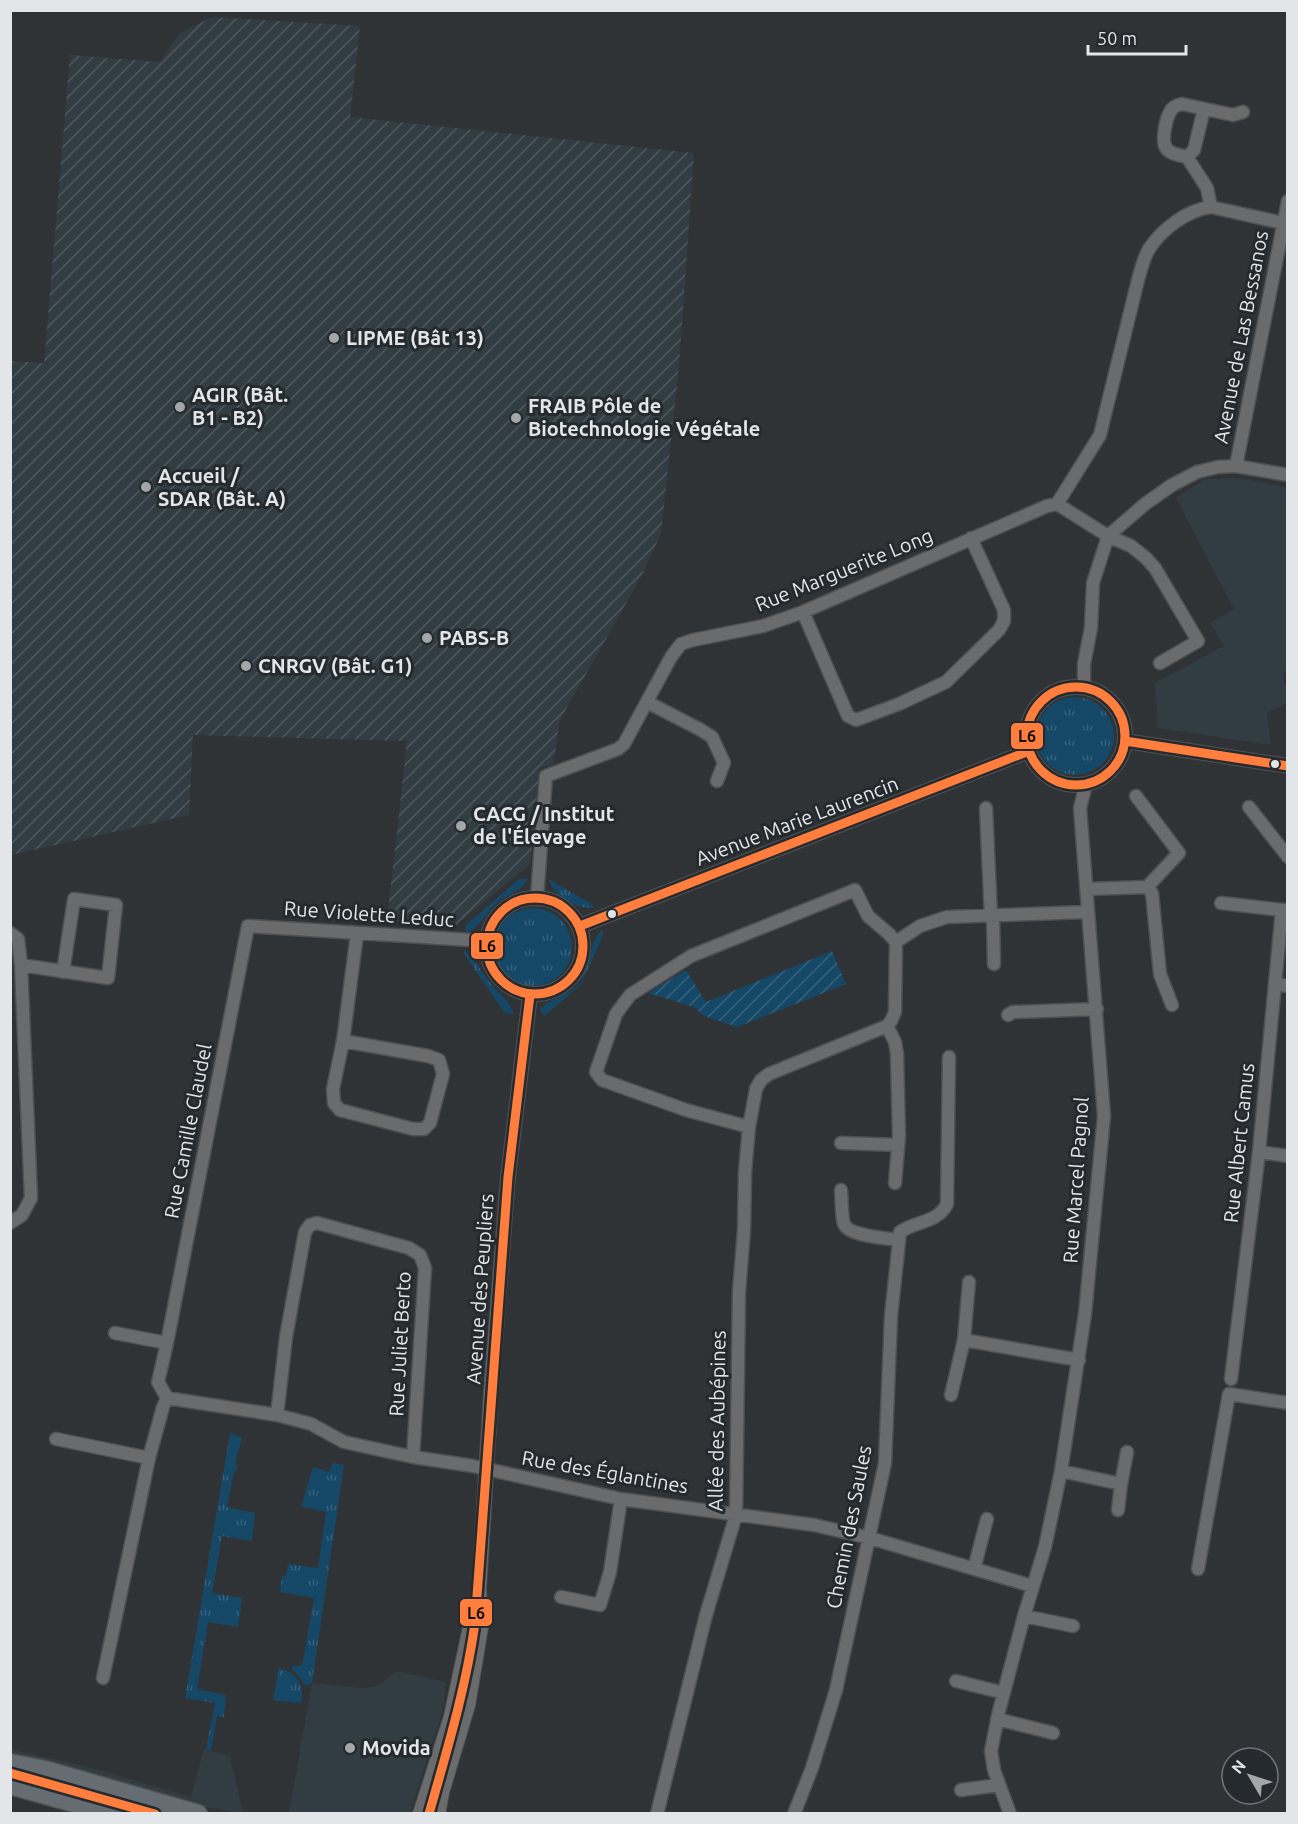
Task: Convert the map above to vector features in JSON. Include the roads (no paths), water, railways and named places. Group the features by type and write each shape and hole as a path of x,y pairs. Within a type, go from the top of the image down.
{"main road":[{"path":"10,1763 45,1770 198,1814"},
{"path":"10,1785 114,1814"}],"street":[{"path":"1210,207 1208,188 1186,157 1171,153 1165,147 1164,138 1170,111 1182,104 1233,115 1243,112"},
{"path":"1186,157 1194,150 1204,109"},
{"name":"Avenue de Las Bessanos","path":"1108,536 1145,504 1172,485 1197,472 1236,465 1287,201"},
{"path":"1160,663 1198,641 1155,568 1131,546 1108,536 1057,504 1100,435 1139,276 1148,250 1160,235 1200,208 1210,207 1283,223"},
{"path":"1236,465 1287,475"},
{"name":"Rue Marguerite Long","path":"537,898 546,776 618,749 624,744 671,657 681,645 693,639 763,626 803,612 971,538 1047,506 1057,504"},
{"path":"1084,687 1084,664 1091,628 1093,583 1108,536"},
{"path":"803,612 848,716 856,720 899,704 946,682 999,630 1004,621 1004,610 971,538"},
{"path":"1071,686 1084,687 1102,694 1114,704 1123,722 1125,741 1123,752 1112,770 1101,778 1086,784 1061,783 1042,772 1029,751 1026,732 1032,713 1042,699 1055,690 1071,686"},
{"path":"647,702 712,737 724,763 717,781"},
{"path":"1125,741 1287,766"},
{"name":"Avenue Marie Laurencin","path":"580,926 1029,751"},
{"name":"Rue Marcel Pagnol","path":"1010,1814 994,1770 990,1751 1032,1586 1045,1547 1061,1471 1079,1360 1104,1116 1080,808 1086,784"},
{"path":"1087,889 1147,887 1179,853 1136,796"},
{"path":"1249,807 1287,857"},
{"path":"986,808 994,964"},
{"path":"1147,887 1152,893 1160,974 1172,1005"},
{"path":"749,1127 686,1110 602,1080 596,1072 616,1014 630,995 690,956 855,890 868,916 896,942 895,1012 887,1026 895,1042 897,1054 898,1145 895,1183"},
{"path":"537,898 549,900 569,912 580,926 583,940 582,957 570,980 555,990 530,994 511,988 499,979 490,964 487,941 493,922 504,909 517,901 537,898"},
{"path":"21,965 63,972 108,978 116,905 74,899 63,972"},
{"name":"Rue Albert Camus","path":"1221,903 1285,910 1281,985 1231,1379"},
{"path":"896,942 920,926 947,917 1088,912"},
{"name":"Rue Violette Leduc","path":"248,926 487,941"},
{"name":"Rue Camille Claudel","path":"167,1398 158,1382 168,1343 248,926"},
{"path":"10,933 18,939 21,965 31,1198 22,1215 10,1223"},
{"path":"343,1041 439,1060 443,1074 430,1123 424,1129 413,1129 340,1110 334,1103 333,1089 343,1041 357,934"},
{"name":"Avenue des Peupliers","path":"438,1814 442,1791 468,1704 476,1667 480,1627 479,1588 486,1469 508,1177 530,994"},
{"path":"1008,1015 1013,1012 1097,1009"},
{"name":"Allée des Aubépines","path":"657,1814 706,1616 736,1515 739,1292 744,1230 745,1172 749,1127 756,1089 761,1080 769,1074 887,1026"},
{"path":"841,1190 844,1224 848,1229 862,1234 898,1240 900,1232 908,1226 938,1216 943,1212 947,1204 948,1057"},
{"path":"841,1143 898,1145"},
{"path":"1259,1152 1287,1156"},
{"name":"Rue Juliet Berto","path":"277,1414 286,1337 305,1232 310,1225 317,1223 409,1248 420,1255 424,1268 413,1457"},
{"name":"Chemin des Saules","path":"794,1814 812,1768 836,1690 885,1463 891,1316 898,1240"},
{"path":"951,1395 964,1340 969,1282"},
{"path":"115,1333 168,1343"},
{"path":"964,1340 1079,1360"},
{"path":"1198,1569 1229,1394 1287,1403"},
{"path":"103,1678 149,1458 167,1398"},
{"name":"Rue des Églantines","path":"167,1398 277,1414 311,1424 344,1442 413,1457 486,1469 621,1499 814,1525 870,1538 1032,1586"},
{"path":"56,1439 149,1458"},
{"path":"1118,1510 1127,1452"},
{"path":"1061,1471 1121,1484"},
{"path":"561,1597 600,1605 610,1572 621,1499"},
{"path":"974,1569 987,1519"},
{"name":"Avenue des Peupliers","path":"420,1814 451,1717 479,1588"},
{"path":"1024,1616 1073,1626"},
{"path":"956,1681 1004,1693"},
{"path":"997,1719 1053,1733"},
{"path":"961,1790 999,1785"}],"place":[{"name":"LIPME (Bât 13)","path":"334,338"},
{"name":"AGIR (Bât. B1 - B2)","path":"180,407"},
{"name":"FRAIB Pôle de Biotechnologie Végétale","path":"516,418"},
{"name":"Accueil / SDAR (Bât. A)","path":"146,487"},
{"name":"PABS-B","path":"427,638"},
{"name":"CNRGV (Bât. G1)","path":"246,666"},
{"name":"CACG / Institut de l'Élevage","path":"461,826"},
{"name":"Movida","path":"350,1748"}]}
